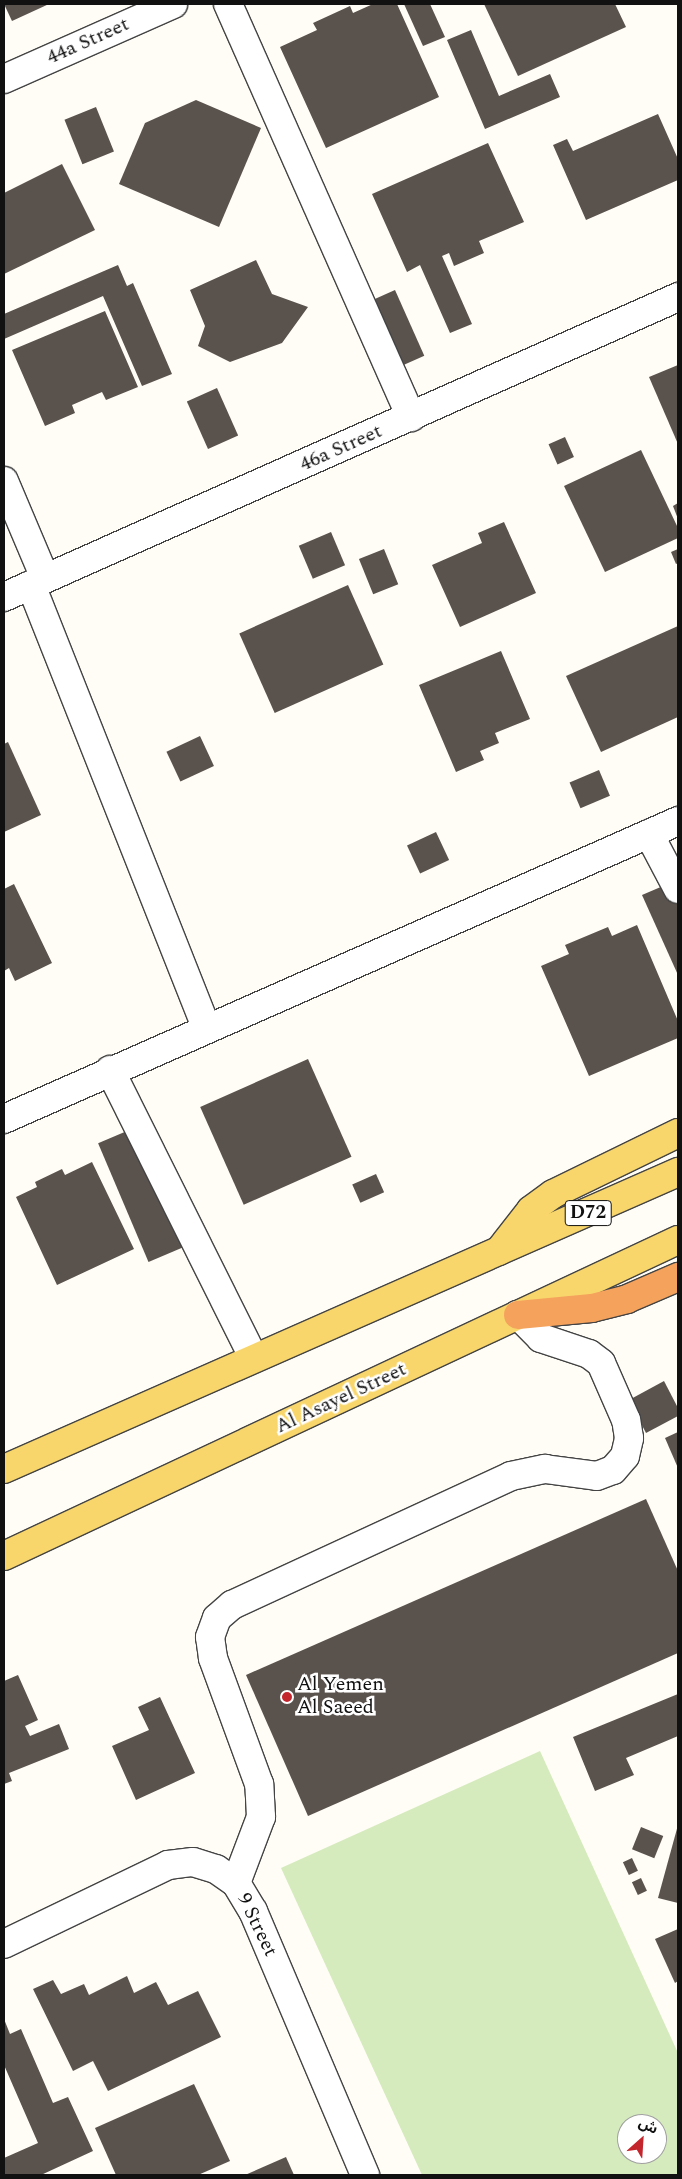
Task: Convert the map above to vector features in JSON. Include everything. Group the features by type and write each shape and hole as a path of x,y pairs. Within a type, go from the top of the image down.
{"highway":[{"path":"518,1315 592,1308 627,1299 678,1277"}],"main road":[{"path":"497,1253 512,1230 553,1194 678,1134"},
{"name":"D72","path":"4,1469 252,1357 497,1253 678,1172"},
{"name":"Al Asayel Street","path":"4,1556 678,1240"}],"street":[{"name":"44a Street","path":"4,79 173,4"},
{"path":"228,4 411,417"},
{"name":"46a Street","path":"4,597 678,297"},
{"path":"4,481 38,581 206,1027"},
{"path":"4,1119 206,1027 678,821"},
{"path":"649,834 678,889"},
{"path":"110,1070 252,1357"},
{"path":"236,1883 261,1817 259,1784 213,1658 210,1638 216,1618 232,1605 510,1476 545,1469 597,1476 613,1470 625,1456 630,1438 626,1420 601,1363 589,1354 541,1338 518,1315"},
{"name":"9 Street","path":"4,1944 168,1865 193,1862 216,1869 236,1883 253,1911 365,2175"}],"green space":[{"path":"540,1751 678,2053 678,2175 422,2175 281,1868"}],"building":[{"path":"4,4 49,4 12,21"},
{"path":"373,4 397,4 439,97 326,148 280,47 317,30 313,23 350,6 353,13"},
{"path":"404,4 430,4 445,37 423,46"},
{"path":"484,4 615,4 626,27 518,76"},
{"path":"471,30 499,96 550,74 560,97 485,129 447,40"},
{"path":"196,100 261,128 219,227 119,184 145,123"},
{"path":"96,107 114,152 82,164 64,120"},
{"path":"658,114 678,159 678,180 586,220 553,145 567,139 573,151"},
{"path":"488,143 524,222 479,241 484,253 454,266 449,253 442,256 472,324 450,333 420,265 407,272 372,194"},
{"path":"62,164 95,230 4,274 4,193"},
{"path":"256,260 272,294 308,307 282,343 230,362 198,346 205,326 190,290"},
{"path":"118,265 127,286 133,283 172,374 142,386 103,296 4,339 4,314"},
{"path":"395,290 424,356 400,367 370,301"},
{"path":"105,311 138,387 106,400 102,392 72,405 75,413 45,426 12,350"},
{"path":"678,365 678,444 649,377"},
{"path":"217,388 238,436 208,449 187,401"},
{"path":"565,437 574,457 558,464 549,444"},
{"path":"641,450 678,528 678,538 605,572 564,486"},
{"path":"678,503 678,519 673,506"},
{"path":"504,522 536,593 460,627 432,565 482,543 478,533"},
{"path":"331,532 345,565 313,579 299,546"},
{"path":"384,549 398,584 373,594 359,559"},
{"path":"678,549 678,563 676,564 671,552"},
{"path":"348,585 383,664 275,713 239,633"},
{"path":"678,626 678,717 601,752 566,676"},
{"path":"501,651 530,719 495,733 499,743 480,751 484,760 456,772 419,685"},
{"path":"200,736 214,766 180,782 166,752"},
{"path":"8,742 41,815 4,832 4,744"},
{"path":"599,770 610,796 580,808 570,783"},
{"path":"436,832 449,860 420,874 407,846"},
{"path":"670,883 678,900 678,975 642,895"},
{"path":"14,884 52,963 15,981 9,968 4,971 4,889"},
{"path":"637,925 678,1021 678,1038 589,1076 541,966 569,954 565,945 608,927 612,936"},
{"path":"308,1059 352,1157 244,1205 200,1107"},
{"path":"134,1128 184,1247 149,1262 98,1143"},
{"path":"92,1162 134,1249 57,1285 16,1197 37,1187 35,1182 62,1169 65,1175"},
{"path":"376,1174 384,1192 360,1203 352,1185"},
{"path":"664,1381 678,1408 678,1416 646,1433 629,1400"},
{"path":"678,1432 678,1468 665,1438"},
{"path":"646,1499 678,1571 678,1653 308,1816 246,1675"},
{"path":"18,1675 38,1720 25,1726 30,1736 59,1724 69,1749 9,1773 12,1781 4,1784 4,1681"},
{"path":"678,1694 678,1736 626,1758 634,1775 595,1791 573,1737"},
{"path":"160,1697 195,1773 136,1800 112,1746 149,1730 138,1707"},
{"path":"678,1825 678,1903 658,1898"},
{"path":"641,1827 663,1836 654,1858 632,1849"},
{"path":"632,1858 638,1871 629,1875 623,1862"},
{"path":"641,1878 647,1891 638,1895 632,1882"},
{"path":"678,1929 678,1981 675,1983 655,1939"},
{"path":"127,1976 134,1993 156,1982 168,2005 198,1991 221,2037 108,2091 93,2061 73,2071 33,1989 53,1980 61,1994 84,1984 89,1995"},
{"path":"4,2019 10,2034 21,2029 53,2103 68,2097 93,2151 41,2175 4,2175 4,2158 38,2143 4,2065"},
{"path":"194,2084 230,2161 198,2175 116,2175 95,2128"},
{"path":"286,2157 294,2175 245,2175"}],"place":[{"name":"Al Yemen Al Saeed","path":"287,1697"}]}
